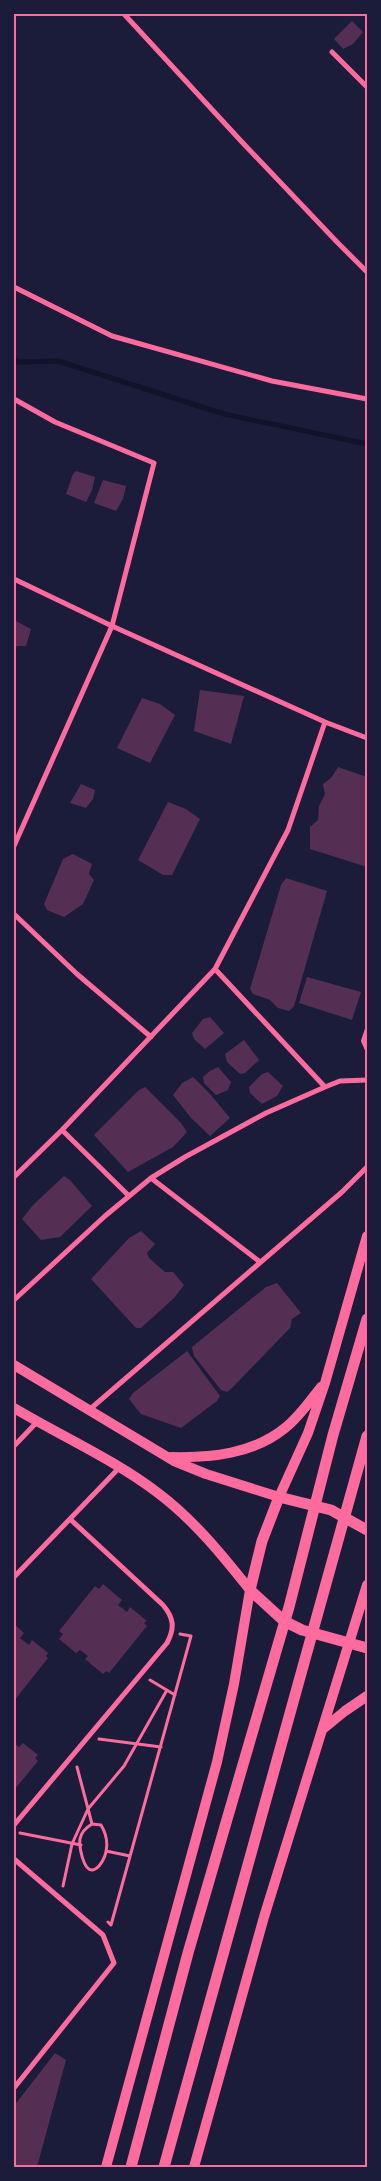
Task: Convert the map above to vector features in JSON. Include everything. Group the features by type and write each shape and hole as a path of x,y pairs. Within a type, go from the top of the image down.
{"main road":[{"path":"106,2167 215,1772 230,1703 250,1590 262,1541 308,1432 325,1383 367,1236"},
{"path":"131,2167 188,1953 289,1607 333,1435 367,1319"},
{"path":"14,1365 190,1468 279,1497 331,1510 367,1530"},
{"path":"167,1456 211,1457 239,1451 265,1441 286,1427 325,1383"},
{"path":"14,1408 119,1468 158,1494 178,1510 226,1560 250,1590 284,1621 302,1630 367,1648"},
{"path":"164,2167 367,1436"},
{"path":"194,2167 264,1917 367,1585"},
{"path":"322,1730 367,1696"}],"street":[{"path":"124,14 240,141 367,272"},
{"path":"332,52 367,87"},
{"path":"14,286 24,293 112,336 272,381 367,399"},
{"path":"14,399 55,422 154,463 112,626 14,846"},
{"path":"14,579 112,626 325,722 367,738"},
{"path":"14,1177 62,1130 215,969 288,830 325,722"},
{"path":"14,914 77,974 151,1037"},
{"path":"215,969 325,1087"},
{"path":"14,1300 105,1216 151,1178 185,1157 266,1113 340,1080 367,1080"},
{"path":"62,1130 129,1196"},
{"path":"89,1410 342,1192 367,1167"},
{"path":"151,1178 260,1262"},
{"path":"14,1446 37,1422"},
{"path":"14,1577 119,1468"},
{"path":"14,1825 167,1643 172,1633 171,1614 163,1605 70,1519"},
{"path":"14,1859 103,1935 114,1963 14,2088"}],"lane":[{"path":"367,1028 363,1041 367,1050"}],"path":[{"path":"104,1920 111,1925 191,1636 172,1633"},
{"path":"141,1674 175,1695"},
{"path":"63,1886 72,1844 88,1809 118,1774 137,1745 167,1690"},
{"path":"87,1737 137,1745 161,1746"},
{"path":"73,1754 92,1824"},
{"path":"92,1824 99,1824 103,1828 106,1851 101,1863 92,1870 87,1867 82,1858 81,1845 83,1832 92,1824"},
{"path":"14,1832 81,1845"},
{"path":"106,1851 130,1856"},
{"path":"56,1880 70,1891"}],"building":[{"path":"352,21 363,32 353,44 343,49 334,39"},
{"path":"76,471 95,477 92,490 86,502 66,494 73,474"},
{"path":"103,480 126,486 123,499 116,511 94,503"},
{"path":"14,620 31,629 26,646 17,646 14,650"},
{"path":"200,690 244,696 231,744 194,731"},
{"path":"142,698 160,704 175,715 150,763 117,748"},
{"path":"338,767 367,777 367,867 310,849 310,827 318,820 319,806 325,794 323,784 331,778"},
{"path":"81,784 95,790 93,799 86,808 70,803"},
{"path":"168,802 186,809 200,819 172,875 163,875 138,860"},
{"path":"73,854 92,864 89,874 94,880 83,904 64,917 47,910 44,904 63,859"},
{"path":"286,878 327,891 294,1006 289,1011 278,1008 270,1000 253,994 250,989 281,885"},
{"path":"307,977 361,992 352,1020 299,1003"},
{"path":"210,1017 224,1033 205,1049 194,1039 192,1033 203,1019"},
{"path":"244,1040 259,1060 245,1073 240,1074 227,1062 225,1054"},
{"path":"218,1067 231,1082 228,1090 216,1095 204,1083 203,1077"},
{"path":"268,1072 283,1086 277,1096 262,1104 250,1093 249,1087 262,1074"},
{"path":"193,1077 230,1118 210,1136 191,1118 173,1095 182,1083"},
{"path":"145,1087 181,1123 187,1132 173,1147 128,1172 94,1135 139,1090"},
{"path":"64,1176 70,1180 92,1206 60,1237 41,1240 22,1219 33,1205"},
{"path":"141,1231 155,1244 147,1253 149,1258 165,1272 173,1272 184,1285 174,1298 141,1328 136,1328 91,1279 129,1238"},
{"path":"277,1283 301,1313 292,1319 290,1328 232,1388 227,1392 221,1390 194,1356 192,1347 266,1287"},
{"path":"187,1351 220,1396 217,1401 181,1428 141,1414 129,1399 133,1393"},
{"path":"103,1584 122,1600 118,1605 127,1612 130,1607 147,1621 144,1623 147,1626 109,1673 106,1671 103,1674 85,1659 88,1656 80,1650 76,1653 59,1639 63,1634 59,1631 95,1586 99,1589"},
{"path":"14,1624 24,1633 20,1638 29,1645 32,1640 48,1653 46,1656 48,1658 14,1701"},
{"path":"14,1743 19,1747 23,1743 38,1755 35,1758 38,1761 14,1790"},
{"path":"55,2053 66,2060 37,2167 14,2167 14,2106"}],"waterway":[{"path":"14,359 18,362 58,361 224,414 367,444"}]}
